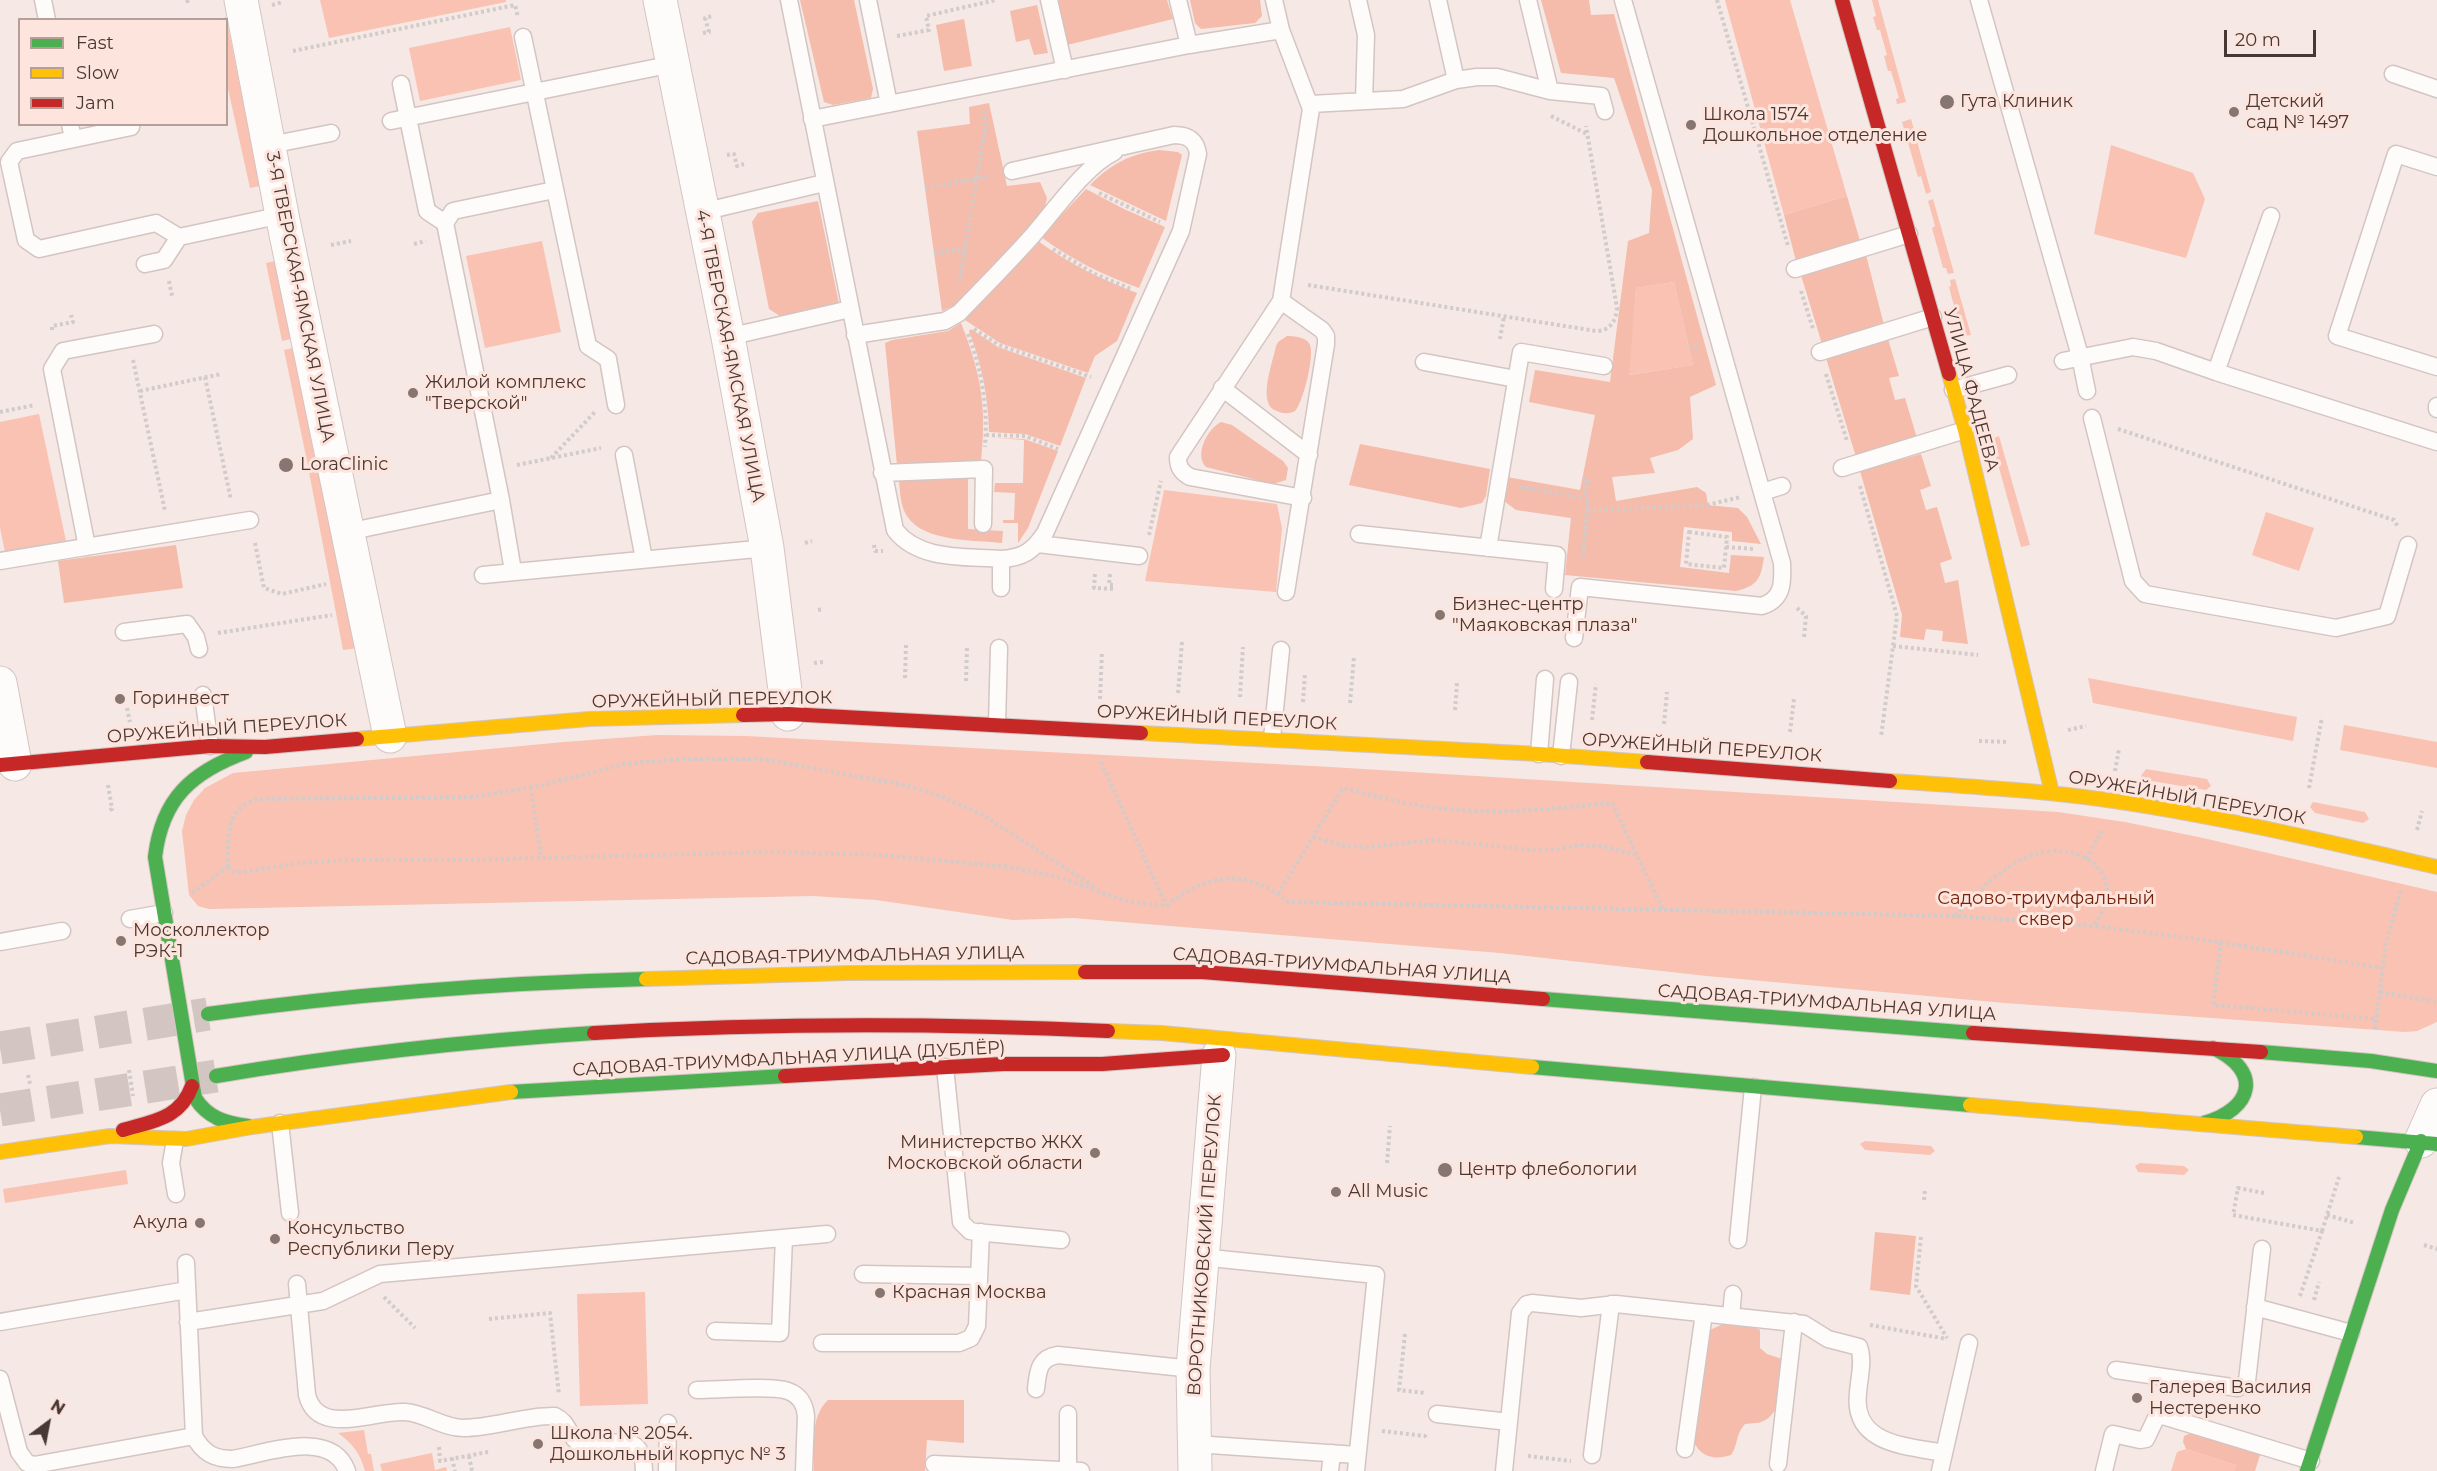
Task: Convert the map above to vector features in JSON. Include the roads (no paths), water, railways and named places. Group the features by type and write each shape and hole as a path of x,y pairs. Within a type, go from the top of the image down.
{"main road":[{"name":"УЛИЦА ФАДЕЕВА","path":"1842,0 1965,430 2052,794"},
{"name":"ОРУЖЕЙНЫЙ ПЕРЕУЛОК","path":"7,765 210,746 265,747 589,719 788,714 1539,754 2052,794 2109,800 2294,833 2433,865"},
{"path":"252,1127 222,1122 211,1117 200,1107 192,1086 155,857 160,823 185,785 202,771 230,757 265,747"},
{"name":"САДОВАЯ-ТРИУМФАЛЬНАЯ УЛИЦА","path":"208,1014 309,1000 532,982 848,973 1203,972 1960,1032 2213,1048 2396,1064 2437,1071"},
{"path":"216,1076 318,1059 535,1037 651,1030 856,1025 1022,1027 1162,1033 1753,1087 2429,1143 2392,1210 2309,1466"},
{"path":"2204,1123 2217,1122 2238,1108 2244,1096 2246,1083 2243,1071 2236,1060 2225,1052 2213,1048"},
{"name":"САДОВАЯ-ТРИУМФАЛЬНАЯ УЛИЦА (ДУБЛЁР)","path":"102,1137 175,1140 252,1127 506,1092 945,1067 1102,1064 1219,1055 1330,1050"},
{"path":"2396,1064 2437,1056"},
{"path":"0,1152 102,1137 174,1114 189,1098 192,1086"}],"street":[{"name":"3-Я ТВЕРСКАЯ-ЯМСКАЯ УЛИЦА","path":"241,0 282,215 390,736"},
{"name":"4-Я ТВЕРСКАЯ-ЯМСКАЯ УЛИЦА","path":"660,0 728,337 767,549 788,714"},
{"path":"0,683 7,765"},
{"name":"ВОРОТНИКОВСКИЙ ПЕРЕУЛОК","path":"1195,1457 1193,1370 1219,1055"},
{"path":"2429,1143 2437,1105"}],"lane":[{"path":"43,0 47,18"},
{"path":"789,0 894,530 908,544 928,552 1001,560 1028,554 1038,544 1181,231 1194,181 1198,154 1197,146 1184,135 1174,135 1012,171"},
{"path":"868,0 889,104"},
{"path":"1049,0 1065,70"},
{"path":"1178,0 1189,45"},
{"path":"1274,0 1281,30 1311,104 1281,301 1181,450 1178,465 1190,477 1303,498"},
{"path":"1358,0 1366,34 1364,102"},
{"path":"1438,0 1456,80"},
{"path":"1528,0 1550,91"},
{"path":"1574,638 1580,587 1762,606 1773,603 1779,594 1783,579 1782,563 1623,0"},
{"path":"1979,0 2080,356 2087,391"},
{"path":"812,119 1189,45 1281,30"},
{"path":"523,37 588,346 608,359 615,399"},
{"path":"391,121 673,64"},
{"path":"2393,74 2437,88"},
{"path":"1311,104 1403,99 1456,80 1497,77 1550,91 1601,96 1605,111"},
{"path":"401,84 427,211 445,223 501,500 513,571"},
{"path":"131,127 71,132 17,151 9,162 26,240 39,249 156,223 178,237 282,215"},
{"path":"270,146 331,133"},
{"path":"855,335 945,321 959,313 1034,235 1080,181 1108,155 1133,145"},
{"path":"2437,167 2396,154 2337,336 2437,367"},
{"path":"1052,163 1063,164 1071,172 1071,186 1062,200"},
{"path":"702,212 825,183"},
{"path":"445,223 453,211 554,190"},
{"path":"2216,372 2271,216"},
{"path":"1795,269 1909,234"},
{"path":"145,264 164,260 178,237"},
{"path":"1281,301 1315,325 1326,336 1287,592"},
{"path":"728,337 850,309"},
{"path":"1820,352 1933,317"},
{"path":"87,547 52,369 63,351 153,334"},
{"path":"2063,361 2133,347 2156,351 2437,442"},
{"path":"1488,548 1521,352 1604,366"},
{"path":"1424,362 1516,379"},
{"path":"1953,390 2008,375"},
{"path":"1222,388 1309,455"},
{"path":"2094,424 2133,581 2145,594 2336,628 2387,616 2408,545"},
{"path":"1842,468 1965,430"},
{"path":"624,456 644,559"},
{"path":"882,473 984,469 983,524"},
{"path":"1762,492 1782,486"},
{"path":"347,532 501,500"},
{"path":"0,561 250,520"},
{"path":"1359,534 1557,555 1554,589"},
{"path":"1038,544 1139,556"},
{"path":"483,575 767,549"},
{"path":"1001,560 1001,588"},
{"path":"124,632 187,624 198,643"},
{"path":"997,724 999,648"},
{"path":"1272,738 1281,650"},
{"path":"1539,754 1545,679"},
{"path":"1561,756 1569,682"},
{"path":"203,695 210,746"},
{"path":"130,919 164,913"},
{"path":"0,942 62,931"},
{"path":"945,1067 961,1222 970,1230 981,1232 1061,1240"},
{"path":"1738,1240 1753,1087"},
{"path":"280,1123 290,1213"},
{"path":"175,1140 171,1163 176,1194"},
{"path":"822,1343 965,1342 971,1338 976,1326 981,1232"},
{"path":"188,1322 327,1300 366,1279 385,1273 827,1234"},
{"path":"715,1331 780,1333 784,1238"},
{"path":"2116,1370 2238,1388 2247,1381 2262,1249"},
{"path":"1195,1457 1332,1453 1357,1463 1376,1275 1201,1257"},
{"path":"186,1263 194,1436 200,1447 209,1455 221,1459 233,1459 318,1446 338,1456 347,1471"},
{"path":"863,1274 979,1276"},
{"path":"297,1284 307,1395 309,1403 321,1416 337,1419 406,1412 462,1428 555,1416 562,1419 571,1437 582,1445 623,1442 637,1447 642,1453 644,1471"},
{"path":"0,1322 187,1290"},
{"path":"1731,1316 1733,1294"},
{"path":"1504,1471 1520,1313 1522,1308 1532,1303 1581,1308 1611,1304 1804,1324 1828,1339 1859,1347 1862,1355 1857,1401 1858,1414 1864,1426 1877,1437 1893,1444 1944,1453"},
{"path":"1592,1455 1611,1304"},
{"path":"2255,1307 2351,1333"},
{"path":"1685,1449 1704,1313"},
{"path":"1778,1464 1794,1322"},
{"path":"1940,1471 1969,1343"},
{"path":"1036,1389 1040,1365 1051,1356 1058,1355 1193,1370"},
{"path":"0,1379 20,1452 27,1463 41,1465 92,1463 194,1436"},
{"path":"697,1390 780,1389 795,1395 805,1408 806,1416 804,1471"},
{"path":"934,1464 1074,1471 1068,1414"},
{"path":"1437,1414 1509,1422"},
{"path":"2104,1471 2113,1434 2140,1440 2146,1439 2153,1422 2156,1418 2163,1416 2309,1466"},
{"path":"667,1471 668,1423"},
{"path":"1330,1471 1332,1453"}],"tunnel":[{"path":"0,1048 208,1014"},
{"path":"0,1110 216,1076"}],"place":[{"name":"Гута Клиник","path":"1947,102"},
{"name":"Детский сад № 1497","path":"2234,112"},
{"name":"Школа 1574 Дошкольное отделение","path":"1691,125"},
{"name":"Жилой комплекс \"Тверской\"","path":"413,393"},
{"name":"LoraClinic","path":"286,465"},
{"name":"Бизнес-центр \"Маяковская плаза\"","path":"1440,615"},
{"name":"Горинвест","path":"120,699"},
{"name":"Москоллектор РЭК-1","path":"121,941"},
{"name":"Министерство ЖКХ Московской области","path":"1095,1153"},
{"name":"Центр флебологии","path":"1445,1170"},
{"name":"All Music","path":"1336,1192"},
{"name":"Акула","path":"200,1223"},
{"name":"Консульство Республики Перу","path":"275,1239"},
{"name":"Красная Москва","path":"880,1293"},
{"name":"Галерея Василия Нестеренко","path":"2137,1398"},
{"name":"Школа № 2054. Дошкольный корпус № 3","path":"538,1444"}],"park label":[{"name":"Садово-триумфальный сквер","path":"2046,909"}]}
